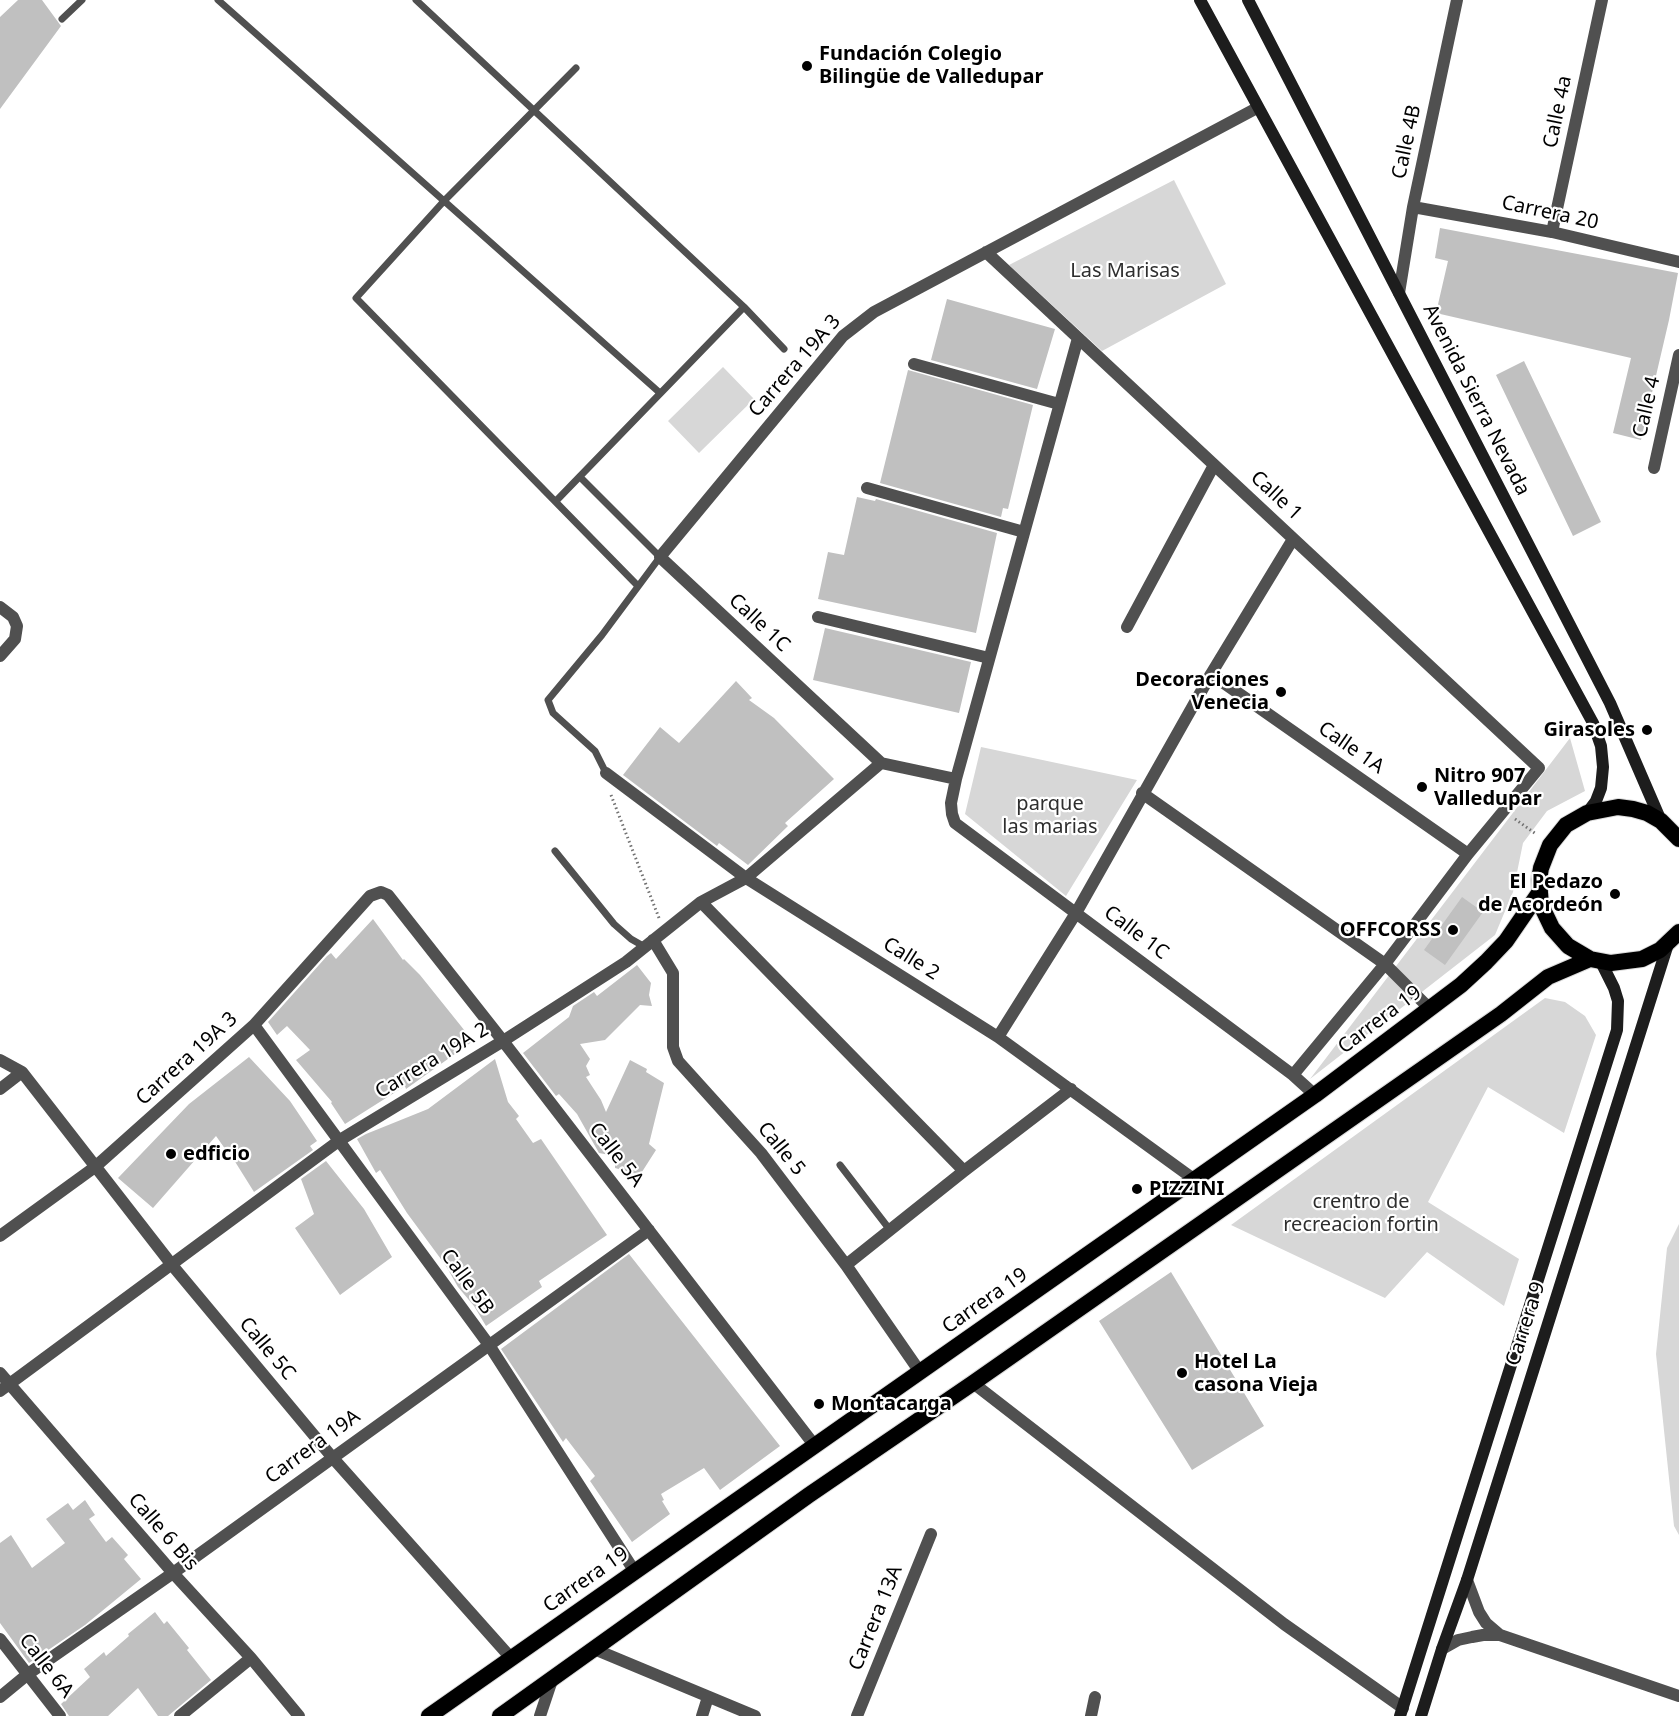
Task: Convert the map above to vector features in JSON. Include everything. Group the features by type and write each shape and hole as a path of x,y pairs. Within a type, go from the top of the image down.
{"highway":[{"path":"1672,827 1647,813 1618,807 1587,813 1566,825 1550,845 1540,868 1539,893 1546,917 1559,938 1579,953 1596,960 1632,962 1652,955 1674,938"},
{"name":"Carrera 19","path":"429,1716 1315,1095 1461,985 1497,952 1539,893"},
{"path":"500,1716 809,1495 1501,1014 1548,977 1596,960"}],"main road":[{"path":"1200,0 1593,723 1601,746 1602,778 1596,801 1587,813"},
{"name":"Avenida Sierra Nevada","path":"1248,0 1672,827"},
{"name":"Carrera 9","path":"1421,1716 1674,938"},
{"name":"Carrera 9","path":"1401,1712 1617,1030 1618,1001 1614,988 1596,960"}],"street":[{"name":"Calle 4B","path":"1399,293 1413,207 1457,0"},
{"name":"Calle 4a","path":"1552,232 1602,0"},
{"name":"Carrera 19A 3","path":"660,557 843,336 874,312 1257,108"},
{"name":"Carrera 20","path":"1413,207 1552,232 1679,262"},
{"name":"Calle 1","path":"986,252 1539,768 1504,810"},
{"path":"881,763 956,779 1078,338"},
{"name":"Calle 4","path":"1654,468 1679,355"},
{"path":"914,364 1059,404"},
{"path":"1126,627 1214,465"},
{"path":"867,488 1024,532"},
{"path":"998,1037 1076,913 1142,793 1293,538"},
{"name":"Calle 1C","path":"660,557 881,763"},
{"path":"0,607 13,617 17,626 15,639 0,656"},
{"path":"818,617 989,657"},
{"name":"Calle 1A","path":"1211,674 1468,854"},
{"name":"Carrera 19A 2","path":"4,1388 340,1140 503,1041 626,962 701,902 746,878 881,763"},
{"name":"Calle 2","path":"606,773 746,878 998,1037 1195,1180"},
{"name":"Calle 1C","path":"956,779 951,803 955,823 1293,1075 1315,1095"},
{"path":"1142,793 1385,964 1430,1009"},
{"path":"1293,1075 1385,964 1504,810"},
{"name":"Carrera 19A 3","path":"0,1236 95,1167 254,1025 370,896 381,892"},
{"name":"Calle 5A","path":"381,892 388,895 503,1041 814,1446"},
{"path":"701,902 964,1171"},
{"name":"Calle 5","path":"649,944 668,963 673,973 674,1047 678,1060 761,1153 846,1266 920,1372"},
{"name":"Calle 5B","path":"254,1025 489,1345 635,1572"},
{"name":"Calle 5C","path":"0,1060 22,1072 172,1265 332,1457 511,1658"},
{"path":"0,1089 22,1072"},
{"path":"846,1266 1071,1089"},
{"name":"Carrera 19A","path":"0,1697 28,1674 173,1573 648,1230"},
{"name":"Calle 6 Bis","path":"0,1373 4,1388 251,1658 299,1716"},
{"path":"973,1383 1401,1712"},
{"name":"Carrera 13A","path":"857,1716 931,1534"},
{"path":"1467,1580 1479,1612 1486,1623 1500,1635"},
{"path":"1442,1649 1458,1640 1483,1635 1500,1635 1679,1696"},
{"name":"Calle 6A","path":"0,1639 60,1716"},
{"path":"594,1648 755,1716"},
{"path":"180,1716 251,1658"},
{"path":"540,1716 552,1677"},
{"path":"702,1716 708,1697"},
{"path":"1091,1716 1095,1697"}],"lane":[{"path":"62,20 82,0"},
{"path":"218,0 660,393"},
{"path":"416,0 744,307 784,349"},
{"path":"576,68 444,201 356,298 637,585"},
{"path":"556,501 744,307"},
{"path":"580,477 660,557"},
{"name":"Carrera 19A 3","path":"606,773 595,751 553,714 548,700 602,635 660,557"},
{"path":"555,850 614,924 631,939 649,944"},
{"path":"840,1165 890,1230"}],"path":[{"path":"606,773 614,807 636,857 664,932"},
{"path":"1504,810 1550,845"}],"green space":[{"name":"Las Marisas","path":"1174,180 1226,284 1102,351 1009,265"},
{"path":"723,367 754,399 699,453 668,421"},
{"path":"1570,738 1585,791 1547,811 1523,843 1513,892 1495,935 1310,1079"},
{"name":"parque las marias","path":"981,747 1137,780 1066,896 965,814"},
{"name":"crentro de recreacion fortin","path":"1545,998 1565,1002 1585,1016 1596,1035 1564,1133 1488,1087 1428,1202 1519,1259 1504,1306 1427,1252 1385,1298 1231,1225"},
{"path":"1679,1224 1679,1535 1674,1526 1656,1354 1667,1248"}],"building":[{"path":"18,0 42,0 61,26 0,109 0,17"},
{"path":"1440,228 1678,273 1641,440 1613,433 1631,358 1436,313 1448,261 1435,258"},
{"path":"947,299 1055,329 1037,389 931,360"},
{"path":"1524,361 1601,522 1573,536 1496,375"},
{"path":"908,370 1033,405 1008,509 1003,508 1001,517 880,483"},
{"path":"857,497 875,501 876,499 997,533 976,633 818,599 828,552 844,555"},
{"path":"825,628 971,662 959,713 813,680"},
{"path":"736,681 752,698 749,700 774,718 834,779 785,823 788,826 748,865 719,843 717,846 623,775 660,727 679,743"},
{"path":"1462,897 1483,912 1445,965 1424,950"},
{"path":"373,919 403,960 420,975 473,1041 406,1089 405,1086 345,1124 332,1102 296,1060 310,1050 287,1026 277,1035 268,1022 327,956 331,953 336,959"},
{"path":"637,965 651,983 649,995 652,1006 640,1005 605,1040 580,1044 590,1059 586,1066 590,1075 586,1077 606,1112 630,1060 647,1069 646,1072 664,1083 649,1144 656,1150 640,1175 615,1168 615,1156 599,1153 577,1114 559,1094 556,1096 523,1053 569,1017 573,1006 594,992 597,996"},
{"path":"249,1057 290,1101 317,1141 310,1146 313,1150 254,1192 216,1136 153,1208 118,1178 189,1104"},
{"path":"495,1059 508,1102 519,1116 516,1119 533,1143 541,1139 607,1235 539,1281 542,1287 486,1326 407,1213 380,1170 376,1173 357,1139 428,1109"},
{"path":"326,1161 364,1209 392,1257 340,1295 295,1228 314,1214 301,1179"},
{"path":"629,1254 780,1446 720,1490 704,1468 661,1494 664,1500 662,1501 670,1514 632,1542 590,1481 595,1476 566,1438 563,1442 501,1349"},
{"name":"Hotel La casona Vieja","path":"1171,1272 1264,1426 1192,1470 1099,1321"},
{"path":"85,1500 95,1515 89,1519 106,1542 112,1537 128,1555 124,1559 141,1579 85,1625 29,1663 0,1623 0,1543 11,1535 32,1568 65,1543 46,1519 68,1503 73,1510"},
{"path":"155,1612 164,1624 167,1621 211,1680 168,1716 158,1716 138,1688 108,1716 69,1716 61,1704 90,1677 84,1669 104,1652 106,1656"}],"place":[{"name":"Fundación Colegio Bilingüe de Valledupar","path":"807,66"},
{"name":"Decoraciones Venecia","path":"1281,692"},
{"name":"Girasoles","path":"1647,730"},
{"name":"Nitro 907 Valledupar","path":"1422,787"},
{"name":"El Pedazo de Acordeón","path":"1615,894"},
{"name":"OFFCORSS","path":"1453,930"},
{"name":"edficio","path":"171,1154"},
{"name":"PIZZINI","path":"1137,1189"},
{"name":"Hotel La casona Vieja","path":"1182,1373"},
{"name":"Montacarga","path":"819,1404"}]}
